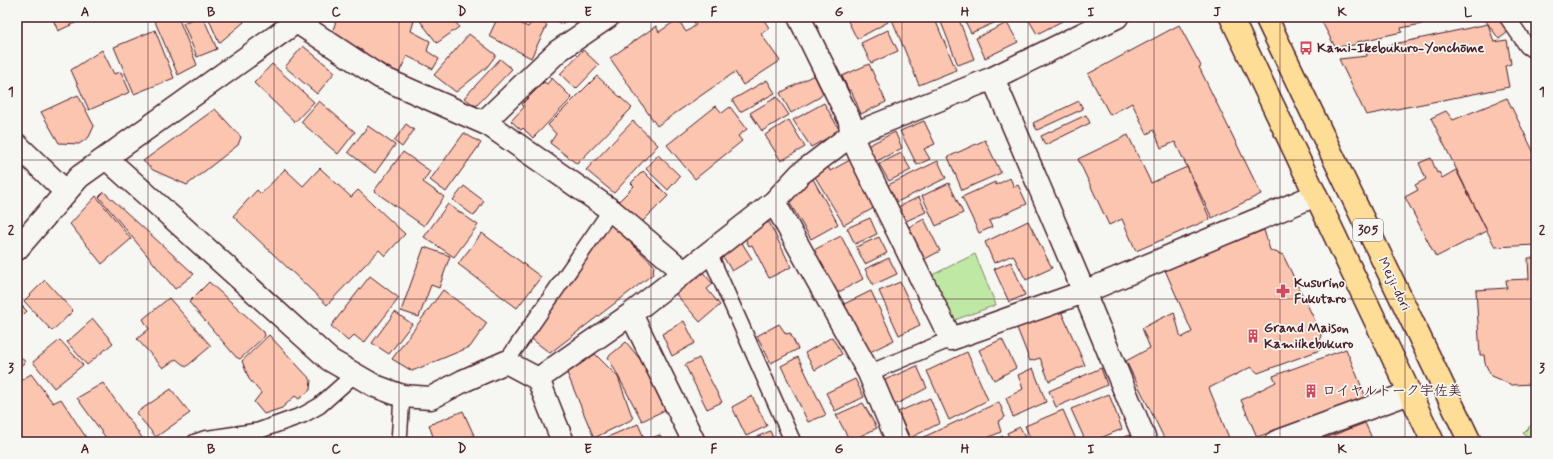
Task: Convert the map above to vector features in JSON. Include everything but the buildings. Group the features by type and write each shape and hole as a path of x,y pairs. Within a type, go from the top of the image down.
{"main road":[{"name":"305","path":"1231,17 1433,442"},
{"name":"Meiji-dori","path":"1266,17 1470,442"}],"street":[{"path":"484,122 558,51 608,17"},
{"path":"799,17 850,121 851,135 859,153 951,339 1084,292 1316,195"},
{"path":"538,379 631,314 774,202 800,174 851,135 993,78 1117,17"},
{"path":"17,249 79,177 300,19 380,77 490,124 611,210 684,272"},
{"path":"993,78 1146,442"},
{"path":"17,145 66,192"},
{"path":"106,158 330,360 375,386 402,396 431,398 463,381 506,362 538,379 563,442"},
{"path":"774,202 869,373 898,442"},
{"path":"631,314 694,442"},
{"path":"1276,442 1410,393"}],"lane":[{"path":"1508,17 1527,46 1536,52"},
{"path":"506,362 611,210"},
{"path":"709,253 793,442"},
{"path":"869,373 951,339"},
{"path":"195,442 204,439 258,431 304,415 319,406 355,374"},
{"path":"399,442 402,396"}],"green space":[{"path":"975,254 996,305 952,321 932,275"},
{"path":"1532,424 1536,426 1536,442 1533,442 1523,433"}],"place":[{"name":"Kami-Ikebukuro-Yonchōme","path":"1306,48"},
{"name":"Kusurino Fukutaro","path":"1283,291"},
{"name":"Grand Maison Kamiikebukuro","path":"1253,336"},
{"name":"ロイヤルトーク宇佐美","path":"1311,391"}]}
